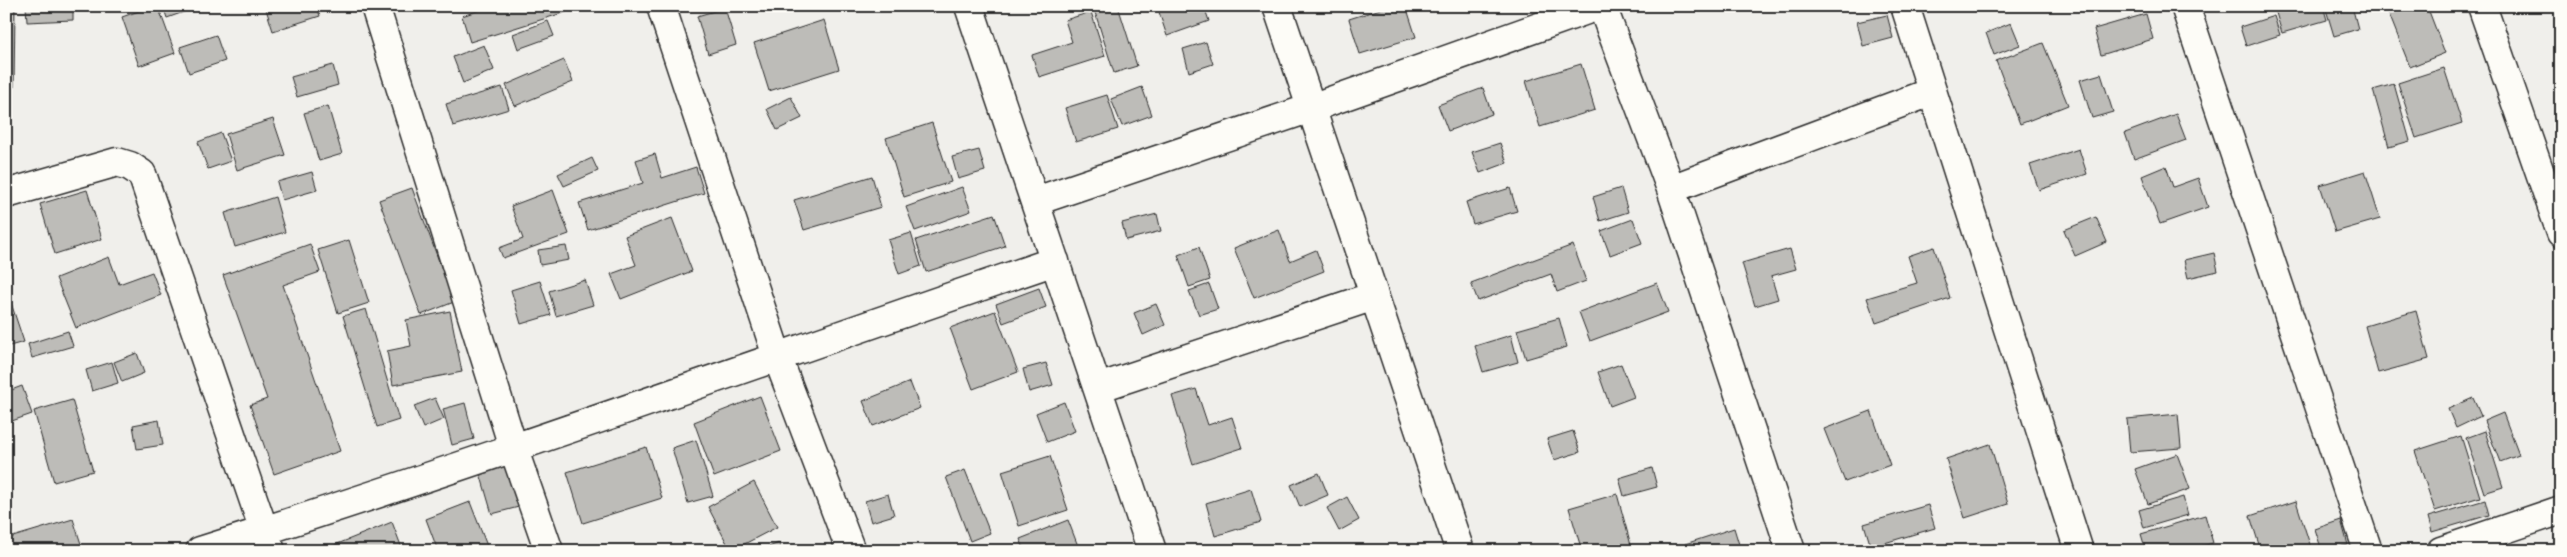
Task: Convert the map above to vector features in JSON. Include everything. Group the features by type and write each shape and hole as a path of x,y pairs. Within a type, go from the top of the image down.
{"street":[{"path":"376,6 514,450 549,551"},
{"path":"661,6 776,356 851,551"},
{"path":"969,6 1152,551"},
{"path":"1277,6 1460,551"},
{"path":"1036,201 1311,108 1598,6"},
{"path":"1602,6 1671,189 1791,551"},
{"path":"1904,6 2079,551"},
{"path":"2185,6 2368,551"},
{"path":"2482,6 2561,233"},
{"path":"1671,189 1931,92"},
{"path":"6,194 117,162 130,166 142,174 268,541"},
{"path":"200,551 268,541 776,356 1054,261"},
{"path":"1098,388 1374,296"},
{"path":"2441,551 2561,510"}],"building":[{"path":"6,6 15,6 14,87 6,87"},
{"path":"26,6 73,6 73,20 27,22"},
{"path":"158,6 175,53 139,66 122,17"},
{"path":"163,6 191,6 192,9 167,18"},
{"path":"265,6 317,6 320,16 273,31"},
{"path":"492,6 585,6 470,42 462,16"},
{"path":"1093,6 1118,6 1137,66 1114,73"},
{"path":"1157,6 1204,6 1209,21 1167,36"},
{"path":"1390,6 1406,6 1416,37 1360,54 1349,19"},
{"path":"2274,6 2323,6 2327,20 2282,33"},
{"path":"2325,6 2352,6 2358,29 2334,36"},
{"path":"2395,6 2427,6 2445,53 2410,67 2387,9"},
{"path":"725,8 736,45 708,54 697,16"},
{"path":"1091,12 1105,56 1039,77 1032,55 1072,42 1065,20"},
{"path":"2146,14 2153,39 2101,55 2094,29"},
{"path":"1887,15 1893,38 1863,46 1857,22"},
{"path":"2274,16 2280,35 2246,46 2240,27"},
{"path":"824,20 839,69 769,91 754,43"},
{"path":"548,21 554,36 518,49 513,34"},
{"path":"2011,23 2020,45 1994,55 1986,33"},
{"path":"216,35 225,61 189,73 180,47"},
{"path":"1206,42 1213,64 1189,72 1183,49"},
{"path":"2043,43 2068,105 2020,124 1996,61"},
{"path":"484,45 494,70 463,83 453,57"},
{"path":"564,60 573,82 515,106 506,85"},
{"path":"1581,64 1595,110 1540,127 1526,81"},
{"path":"333,65 338,85 297,97 291,77"},
{"path":"2444,68 2462,123 2416,138 2398,83"},
{"path":"2101,74 2113,112 2092,118 2080,80"},
{"path":"2394,84 2410,141 2389,147 2373,90"},
{"path":"502,87 509,109 453,126 446,104"},
{"path":"1142,87 1152,115 1122,126 1111,99"},
{"path":"1483,88 1492,114 1448,131 1438,105"},
{"path":"1107,95 1118,129 1076,142 1065,108"},
{"path":"791,97 802,118 777,130 767,109"},
{"path":"328,106 342,154 319,161 304,113"},
{"path":"2176,114 2186,140 2134,159 2125,133"},
{"path":"273,119 285,155 237,170 226,134"},
{"path":"932,123 951,182 904,197 886,138"},
{"path":"221,133 231,161 208,169 198,142"},
{"path":"1500,143 1507,163 1480,173 1472,152"},
{"path":"2079,149 2087,174 2039,190 2030,165"},
{"path":"979,150 985,171 958,179 952,157"},
{"path":"655,154 662,178 696,167 704,193 588,230 579,203 643,183 636,160"},
{"path":"592,158 598,171 564,186 558,174"},
{"path":"2166,166 2173,187 2198,178 2208,207 2160,224 2142,176"},
{"path":"2365,171 2380,219 2335,232 2320,185"},
{"path":"312,172 317,190 282,200 277,182"},
{"path":"872,176 881,207 804,230 794,200"},
{"path":"962,187 971,211 915,231 906,207"},
{"path":"412,188 454,302 421,315 379,200"},
{"path":"1510,188 1517,211 1473,224 1466,202"},
{"path":"1621,188 1628,212 1600,221 1593,197"},
{"path":"87,190 102,239 55,254 40,204"},
{"path":"553,190 569,234 503,258 499,248 523,239 511,206"},
{"path":"275,197 285,232 235,247 225,213"},
{"path":"994,214 1005,246 926,272 916,240"},
{"path":"1157,214 1161,231 1126,240 1122,223"},
{"path":"2096,217 2107,242 2075,256 2064,230"},
{"path":"672,218 692,271 621,299 611,274 636,265 625,236"},
{"path":"1633,219 1642,243 1610,255 1601,231"},
{"path":"1279,230 1290,261 1316,250 1324,271 1254,298 1234,248"},
{"path":"911,233 921,266 899,274 888,240"},
{"path":"349,240 369,303 338,313 318,250"},
{"path":"310,244 320,272 283,285 340,451 274,474 250,405 267,399 223,275"},
{"path":"1573,245 1586,281 1557,292 1551,274 1478,301 1471,283"},
{"path":"566,246 569,260 540,265 538,250"},
{"path":"1199,247 1210,280 1189,287 1178,255"},
{"path":"1934,247 1950,298 1876,323 1867,298 1917,283 1908,256"},
{"path":"1790,249 1796,269 1771,276 1778,299 1755,306 1742,263"},
{"path":"2214,253 2218,271 2188,278 2184,260"},
{"path":"109,257 119,284 152,272 161,295 76,328 56,278"},
{"path":"585,280 593,305 556,316 549,291"},
{"path":"540,281 551,315 521,324 511,290"},
{"path":"1657,283 1668,312 1590,341 1579,312"},
{"path":"1209,284 1218,309 1199,315 1189,291"},
{"path":"6,288 24,342 6,347"},
{"path":"1039,288 1046,307 1003,323 996,304"},
{"path":"1156,304 1165,325 1143,335 1134,313"},
{"path":"366,309 399,420 377,427 343,316"},
{"path":"450,311 462,372 393,385 387,351 411,346 406,320"},
{"path":"995,311 1018,372 973,389 950,328"},
{"path":"2416,311 2429,359 2378,373 2365,326"},
{"path":"1559,318 1567,347 1526,359 1517,330"},
{"path":"68,331 73,346 32,358 28,344"},
{"path":"1511,335 1518,362 1483,372 1475,346"},
{"path":"137,353 144,373 122,382 114,362"},
{"path":"112,362 118,383 92,391 86,370"},
{"path":"1046,363 1053,385 1029,392 1023,369"},
{"path":"1621,364 1634,397 1610,406 1598,372"},
{"path":"910,382 920,408 873,426 863,401"},
{"path":"22,386 32,414 6,423 6,392"},
{"path":"1196,389 1208,425 1232,417 1242,448 1193,464 1172,396"},
{"path":"760,396 781,451 714,477 694,422"},
{"path":"435,398 444,419 423,428 414,406"},
{"path":"2473,398 2481,416 2456,428 2448,409"},
{"path":"72,400 93,471 54,482 34,411"},
{"path":"1064,402 1075,431 1047,442 1036,413"},
{"path":"465,403 474,439 452,445 443,409"},
{"path":"1871,411 1890,465 1845,482 1824,429"},
{"path":"2503,413 2519,455 2500,462 2484,421"},
{"path":"2178,414 2181,448 2130,452 2127,419"},
{"path":"159,420 163,445 137,449 133,425"},
{"path":"1573,431 1580,452 1554,460 1547,439"},
{"path":"2485,431 2503,487 2484,493 2466,438"},
{"path":"2461,436 2480,497 2435,511 2415,451"},
{"path":"696,440 713,496 688,503 672,448"},
{"path":"1990,444 2008,504 1965,518 1946,459"},
{"path":"646,447 662,498 583,523 567,472"},
{"path":"2177,454 2190,489 2148,504 2135,469"},
{"path":"1050,456 1068,510 1019,526 1002,471"},
{"path":"517,462 530,504 492,514 480,473"},
{"path":"1652,468 1657,487 1624,496 1619,478"},
{"path":"965,470 990,533 970,541 946,477"},
{"path":"1319,473 1328,495 1300,507 1291,485"},
{"path":"754,482 777,527 731,551 708,507"},
{"path":"1251,489 1261,522 1215,536 1206,503"},
{"path":"888,494 894,515 871,522 865,501"},
{"path":"1617,494 1632,549 1625,551 1582,551 1569,508"},
{"path":"1347,497 1359,520 1339,531 1327,508"},
{"path":"2183,497 2188,515 2144,528 2139,510"},
{"path":"2485,500 2489,515 2432,532 2428,517"},
{"path":"2296,501 2312,551 2261,551 2250,516"},
{"path":"470,502 489,551 438,551 426,519"},
{"path":"1928,505 1935,528 1871,547 1864,524"},
{"path":"2205,515 2213,543 2186,551 2146,551 2141,534"},
{"path":"73,519 83,550 6,551 6,539"},
{"path":"1068,520 1078,546 1067,551 1025,551 1020,539"},
{"path":"2341,520 2348,545 2322,551 2315,529"},
{"path":"392,522 403,551 332,551 330,547"},
{"path":"1734,528 1741,551 1687,551 1685,544"},
{"path":"779,543 782,551 758,551"}]}
